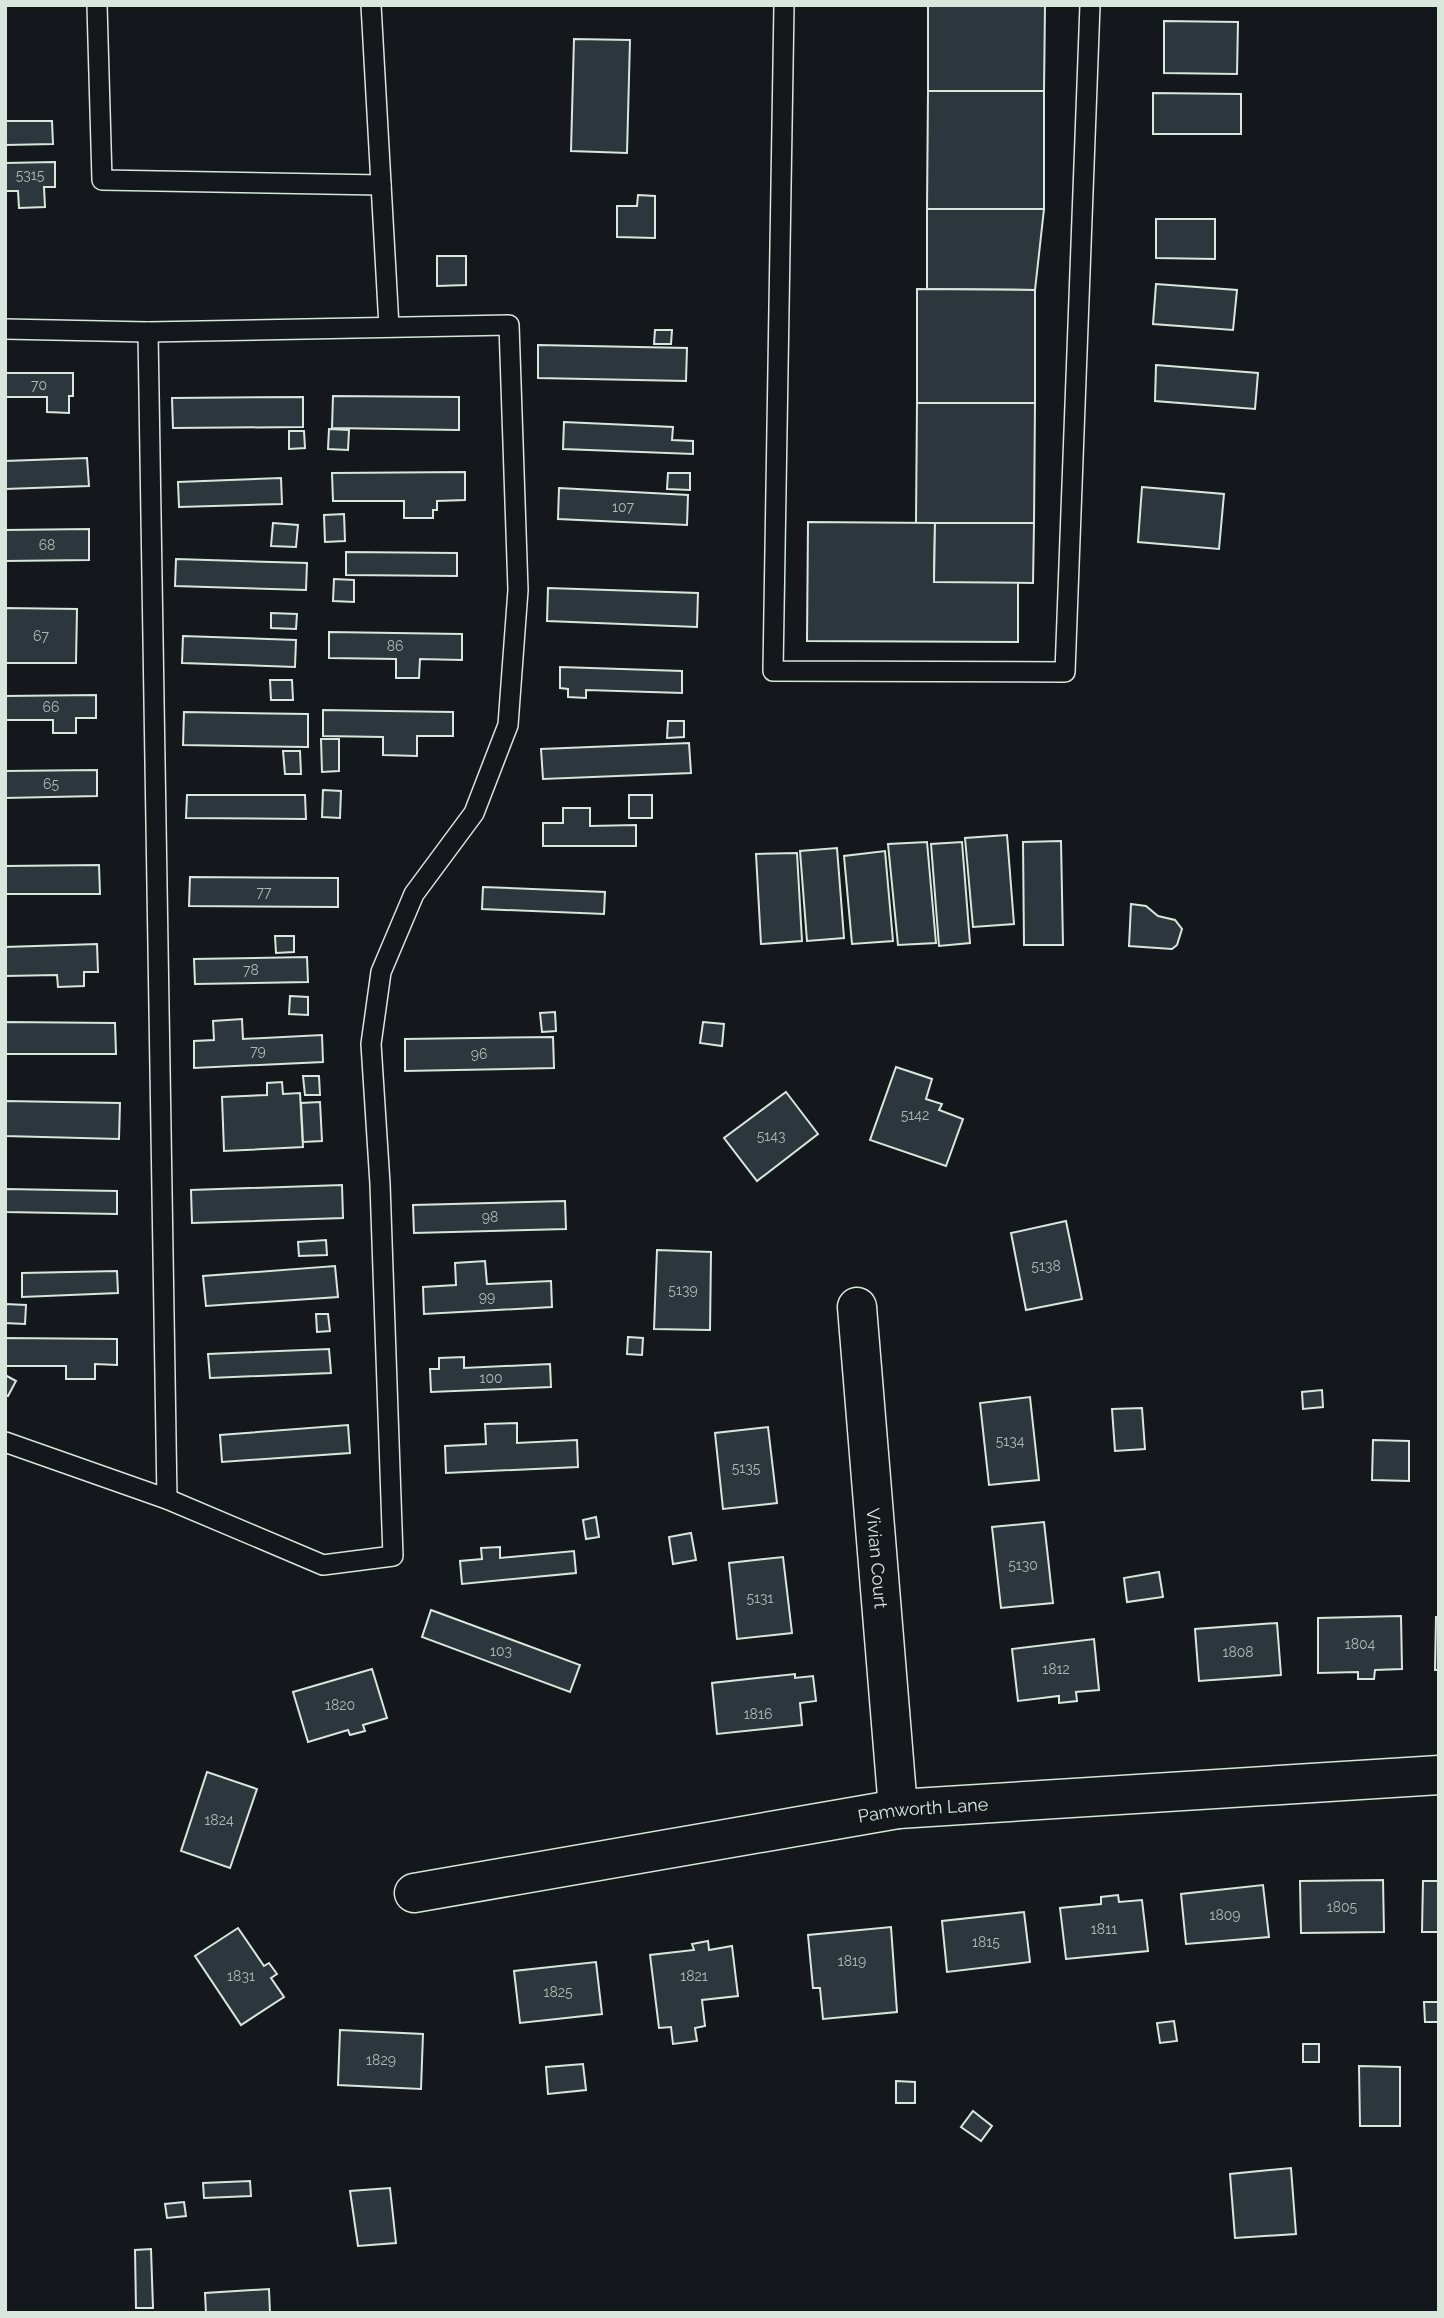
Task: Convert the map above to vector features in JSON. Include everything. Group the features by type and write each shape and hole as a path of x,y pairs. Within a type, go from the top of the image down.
{"street":[{"name":"Vivian Court","path":"857,1307 898,1809"},
{"name":"Pamworth Lane","path":"414,1894 898,1809 1439,1775"}],"lane":[{"path":"97,5 103,180 381,185"},
{"path":"371,5 389,327"},
{"path":"784,5 774,671 1009,672 1065,672 1090,5"},
{"path":"5,329 148,332 509,325 518,590 508,725 474,813 414,894 381,972 371,1044 380,1184 393,1556 323,1565 167,1499 5,1442"},
{"path":"148,332 167,1499"}],"building":[{"path":"928,5 1045,5 1044,91 928,91"},
{"path":"1164,21 1238,22 1237,74 1164,73"},
{"path":"574,39 630,40 627,153 571,151"},
{"path":"928,91 1044,91 1044,209 927,209"},
{"path":"1153,93 1241,94 1241,134 1153,134"},
{"path":"5,121 52,121 53,144 5,145"},
{"path":"55,162 55,187 44,187 45,207 19,208 18,191 5,191 5,163"},
{"path":"638,195 655,196 655,238 617,237 617,206 637,206"},
{"path":"927,209 1044,209 1035,290 927,289"},
{"path":"1156,219 1215,219 1215,259 1156,258"},
{"path":"437,256 466,256 466,285 437,286"},
{"path":"1156,284 1237,290 1233,330 1153,324"},
{"path":"917,289 1035,290 1035,403 917,403"},
{"path":"655,330 672,330 671,344 654,344"},
{"path":"538,345 687,348 686,381 538,378"},
{"path":"1156,365 1258,373 1255,409 1155,401"},
{"path":"5,373 73,373 73,396 69,396 69,413 47,412 47,397 5,397"},
{"path":"333,396 459,397 459,430 332,428"},
{"path":"303,397 303,427 173,428 172,398"},
{"path":"917,403 1035,403 1034,523 916,523"},
{"path":"564,422 673,427 672,440 693,441 693,454 563,449"},
{"path":"329,429 349,430 348,450 328,449"},
{"path":"289,431 304,431 305,448 289,449"},
{"path":"87,458 89,486 5,489 5,461"},
{"path":"465,472 465,500 437,501 433,518 404,518 404,501 333,501 332,473"},
{"path":"668,473 690,473 690,490 667,489"},
{"path":"281,478 282,504 179,507 178,482"},
{"path":"1142,487 1224,494 1219,549 1138,542"},
{"path":"559,488 688,495 687,525 558,519"},
{"path":"344,514 345,541 325,542 324,515"},
{"path":"808,522 935,523 934,582 1018,582 1018,642 807,641"},
{"path":"273,523 298,525 296,547 271,546"},
{"path":"935,523 1034,523 1033,583 934,582"},
{"path":"89,529 89,560 5,561 5,530"},
{"path":"346,552 457,553 457,576 346,575"},
{"path":"176,559 307,563 306,590 175,586"},
{"path":"334,579 354,580 354,602 333,601"},
{"path":"548,588 698,593 697,627 547,621"},
{"path":"5,608 77,609 76,663 5,663"},
{"path":"271,613 297,614 296,629 271,628"},
{"path":"329,632 462,634 462,660 420,659 419,678 396,678 396,659 329,658"},
{"path":"183,636 296,640 295,667 182,663"},
{"path":"560,667 682,671 682,693 586,690 586,698 568,697 568,689 560,688"},
{"path":"270,680 292,680 293,700 271,700"},
{"path":"96,695 96,718 76,718 76,733 53,733 53,720 5,720 5,696"},
{"path":"323,710 453,712 453,736 417,736 417,756 383,755 383,737 323,736"},
{"path":"184,712 308,714 308,747 183,745"},
{"path":"668,721 684,721 684,737 667,738"},
{"path":"321,739 339,739 339,771 322,772"},
{"path":"689,743 691,773 543,779 541,749"},
{"path":"283,751 300,751 301,774 285,774"},
{"path":"97,770 97,796 5,798 5,771"},
{"path":"323,790 341,791 340,818 322,817"},
{"path":"187,795 305,795 306,819 186,818"},
{"path":"629,795 652,795 652,818 629,818"},
{"path":"563,808 590,808 590,826 636,825 636,846 543,846 543,823 563,823"},
{"path":"1007,835 1014,924 973,927 965,838"},
{"path":"1061,841 1063,945 1024,945 1023,842"},
{"path":"927,842 936,943 898,945 888,844"},
{"path":"962,842 970,943 939,946 931,844"},
{"path":"837,848 844,938 807,941 800,851"},
{"path":"885,851 893,941 852,944 844,856"},
{"path":"797,853 802,941 761,944 756,854"},
{"path":"99,865 100,894 5,894 5,866"},
{"path":"190,877 338,878 338,907 189,906"},
{"path":"483,887 605,892 604,914 482,909"},
{"path":"1131,904 1146,906 1158,916 1175,920 1182,929 1177,945 1172,949 1129,946"},
{"path":"275,936 294,936 294,952 276,953"},
{"path":"97,944 98,972 84,972 84,986 58,987 57,975 5,976 5,947"},
{"path":"307,957 308,982 195,984 194,959"},
{"path":"290,996 308,997 308,1015 289,1014"},
{"path":"555,1012 556,1031 542,1032 540,1013"},
{"path":"242,1019 243,1039 322,1035 323,1062 194,1068 194,1041 214,1040 213,1021"},
{"path":"5,1022 115,1023 116,1054 5,1054"},
{"path":"703,1022 724,1024 722,1046 700,1043"},
{"path":"553,1037 554,1068 405,1071 405,1039"},
{"path":"896,1067 932,1079 926,1099 942,1104 939,1110 963,1119 946,1166 870,1140"},
{"path":"303,1076 319,1076 320,1095 305,1095"},
{"path":"282,1082 283,1094 300,1093 303,1147 224,1151 222,1097 267,1095 267,1083"},
{"path":"786,1092 818,1134 757,1181 724,1138"},
{"path":"5,1101 120,1103 119,1139 5,1136"},
{"path":"320,1102 322,1141 303,1142 301,1103"},
{"path":"342,1185 343,1218 192,1223 191,1190"},
{"path":"5,1189 117,1191 117,1214 5,1212"},
{"path":"565,1201 566,1229 414,1233 413,1205"},
{"path":"1066,1221 1082,1299 1026,1310 1011,1233"},
{"path":"326,1240 327,1255 299,1256 298,1242"},
{"path":"657,1250 711,1252 710,1330 654,1329"},
{"path":"485,1261 487,1284 551,1281 552,1307 424,1314 423,1287 456,1285 455,1263"},
{"path":"335,1266 338,1297 206,1306 203,1276"},
{"path":"117,1271 118,1293 22,1297 22,1273"},
{"path":"5,1304 26,1305 25,1324 5,1323"},
{"path":"316,1314 328,1314 330,1331 317,1332"},
{"path":"628,1337 643,1338 642,1355 627,1354"},
{"path":"5,1338 117,1339 117,1365 95,1364 95,1379 66,1379 66,1366 5,1366"},
{"path":"329,1349 331,1373 210,1378 208,1354"},
{"path":"464,1357 464,1368 550,1364 551,1387 431,1392 430,1369 439,1369 439,1358"},
{"path":"5,1375 16,1381 8,1396 5,1395"},
{"path":"1322,1390 1323,1407 1303,1409 1302,1392"},
{"path":"1030,1397 1039,1480 989,1485 980,1403"},
{"path":"1142,1408 1145,1449 1115,1451 1112,1409"},
{"path":"517,1423 517,1443 577,1440 578,1467 446,1473 445,1446 486,1444 485,1424"},
{"path":"348,1425 350,1453 222,1462 220,1435"},
{"path":"768,1427 777,1503 723,1509 715,1433"},
{"path":"1373,1440 1409,1441 1409,1481 1372,1480"},
{"path":"596,1517 599,1537 586,1539 583,1520"},
{"path":"1044,1522 1053,1603 1001,1608 992,1527"},
{"path":"691,1533 696,1560 673,1564 669,1537"},
{"path":"500,1547 500,1558 574,1551 576,1573 462,1584 460,1561 482,1559 481,1548"},
{"path":"783,1557 792,1633 737,1639 729,1563"},
{"path":"1159,1572 1163,1597 1127,1602 1124,1578"},
{"path":"431,1610 580,1665 570,1692 422,1637"},
{"path":"1401,1616 1402,1669 1375,1670 1374,1679 1358,1679 1358,1672 1318,1673 1318,1618"},
{"path":"1436,1617 1439,1617 1439,1670 1435,1670"},
{"path":"1277,1623 1281,1675 1199,1681 1195,1629"},
{"path":"1094,1639 1099,1690 1076,1692 1077,1701 1059,1703 1059,1696 1018,1701 1012,1649"},
{"path":"372,1669 387,1718 363,1725 365,1731 350,1735 348,1730 308,1742 293,1692"},
{"path":"795,1674 795,1678 813,1676 816,1701 800,1703 802,1725 717,1734 712,1683"},
{"path":"207,1772 257,1789 230,1868 181,1851"},
{"path":"1383,1880 1384,1932 1301,1933 1300,1881"},
{"path":"1423,1881 1439,1881 1439,1932 1422,1932"},
{"path":"1263,1885 1269,1937 1186,1944 1181,1894"},
{"path":"1118,1895 1119,1902 1142,1900 1148,1951 1066,1959 1060,1908 1101,1904 1101,1897"},
{"path":"1024,1912 1030,1962 947,1972 942,1921"},
{"path":"891,1927 897,2012 823,2019 820,1988 813,1988 808,1935"},
{"path":"238,1928 264,1966 269,1963 277,1974 271,1978 284,1997 241,2025 195,1956"},
{"path":"708,1941 709,1950 732,1946 738,1996 702,2000 705,2026 695,2028 697,2041 673,2044 671,2027 659,2028 650,1955 694,1950 692,1944"},
{"path":"596,1962 602,2014 520,2023 514,1971"},
{"path":"1424,2002 1439,2002 1439,2022 1425,2022"},
{"path":"1174,2021 1177,2041 1160,2043 1157,2023"},
{"path":"340,2030 423,2034 421,2089 338,2085"},
{"path":"1303,2044 1319,2044 1319,2062 1303,2062"},
{"path":"583,2064 586,2090 548,2094 546,2067"},
{"path":"1359,2066 1400,2067 1400,2126 1360,2126"},
{"path":"896,2081 915,2082 915,2103 896,2103"},
{"path":"973,2111 992,2126 981,2141 961,2127"},
{"path":"1291,2168 1296,2234 1235,2238 1230,2174"},
{"path":"250,2181 251,2196 204,2198 203,2183"},
{"path":"390,2188 396,2243 358,2246 350,2191"},
{"path":"184,2202 186,2216 167,2218 165,2204"},
{"path":"151,2249 153,2308 136,2308 135,2250"},
{"path":"269,2289 270,2313 206,2313 205,2293"}]}
